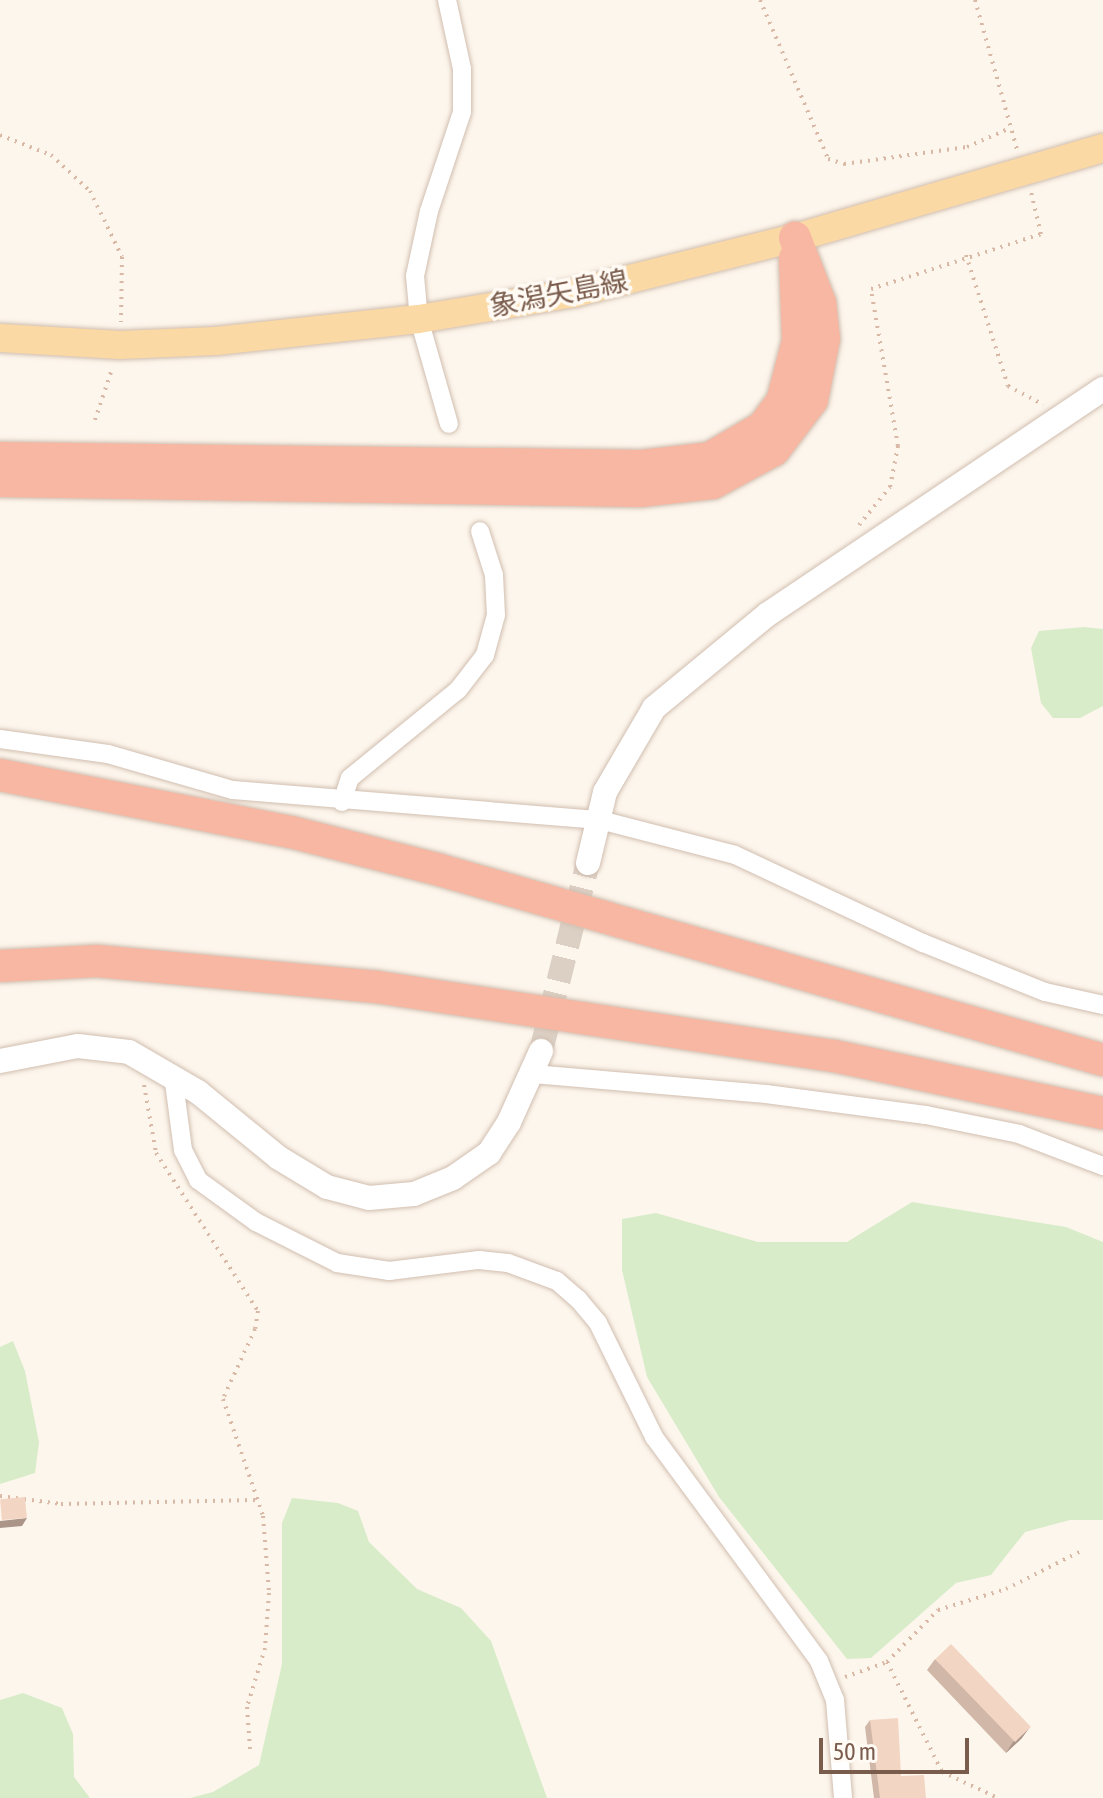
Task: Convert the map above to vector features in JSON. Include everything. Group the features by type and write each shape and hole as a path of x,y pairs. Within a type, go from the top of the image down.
{"highway":[{"path":"0,458 642,466 710,458 763,427 782,402 793,373 798,341 795,238"},
{"path":"0,481 640,491 713,483 774,450 795,428 812,400 822,370 823,327 820,303 795,238"},
{"path":"0,775 276,829 440,870 1103,1060"},
{"path":"0,966 97,961 377,987 834,1056 1103,1113"}],"main road":[{"name":"象潟矢島線","path":"0,338 120,345 318,333 574,293 795,238 1027,173 1103,148"}],"street":[{"path":"447,0 462,69 462,112 429,211 415,276 419,319 449,424"},
{"path":"588,863 605,792 654,708 702,664 836,569 1103,389"},
{"path":"342,802 350,778 458,690 485,655 496,615 494,575 480,531"},
{"path":"0,739 108,754 233,790 342,802 600,820 735,855 923,943 1045,992 1103,1005"},
{"path":"0,1061 78,1046 129,1052 173,1075 279,1158 327,1187 369,1198 414,1194 453,1178 489,1153 533,1074 541,1051"},
{"path":"533,1074 766,1094 926,1115 1019,1134 1103,1166"},
{"path":"173,1075 183,1150 198,1180 256,1222 337,1263 389,1271 479,1260 508,1263 557,1281 578,1299 598,1323 654,1437 819,1661 835,1700 843,1798"}],"path":[{"path":"760,0 828,159 844,164 967,147 1008,129"},
{"path":"836,569 850,536 890,487 898,446 871,289 966,255 1041,234 1027,173 1008,129 975,0"},
{"path":"0,135 51,155 90,191 122,257 120,345 95,420"},
{"path":"966,255 1008,386 1062,415"},
{"path":"142,1059 156,1153 258,1311 255,1329 223,1399 257,1500 269,1593 265,1648 247,1707 250,1749"},
{"path":"0,1496 61,1504 257,1500"},
{"path":"826,1679 854,1677 887,1662 938,1610 1006,1589 1081,1551"},
{"path":"887,1662 942,1772 998,1798"}],"green space":[{"path":"1084,627 1103,629 1103,706 1080,718 1053,718 1041,703 1031,648 1039,631"},
{"path":"912,1202 1066,1227 1103,1242 1103,1520 1070,1520 1025,1532 991,1575 956,1583 871,1658 847,1659 719,1497 647,1377 622,1270 622,1219 656,1213 758,1242 847,1242"},
{"path":"13,1341 25,1371 39,1442 35,1473 0,1484 0,1347"},
{"path":"292,1498 338,1503 358,1511 369,1542 417,1589 461,1608 491,1641 547,1798 190,1798 213,1792 259,1765 282,1664 282,1523"},
{"path":"23,1693 62,1708 73,1734 74,1777 90,1798 0,1798 0,1700"}],"building":[{"path":"25,1497 27,1518 2,1520 0,1499"},
{"path":"951,1644 1031,1727 1015,1742 935,1659"},
{"path":"898,1718 901,1776 924,1775 926,1798 880,1798 870,1720"}],"tunnel":[{"path":"541,1051 588,863"}]}
